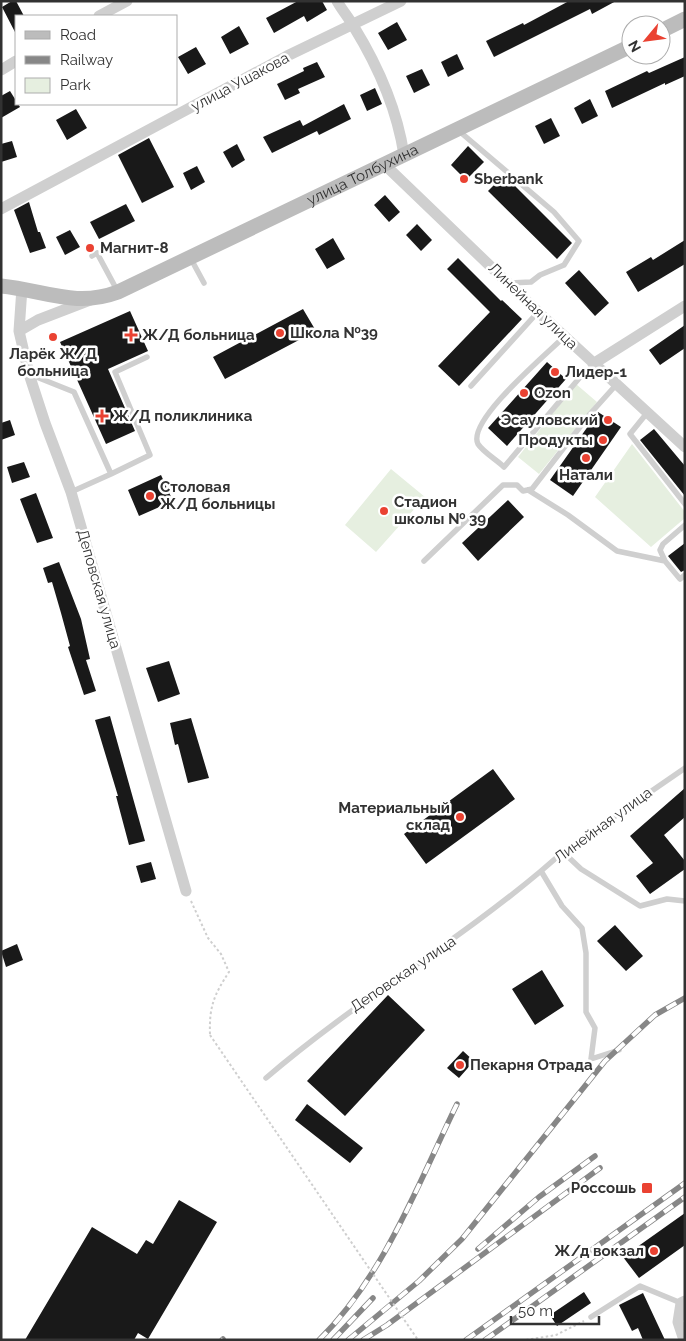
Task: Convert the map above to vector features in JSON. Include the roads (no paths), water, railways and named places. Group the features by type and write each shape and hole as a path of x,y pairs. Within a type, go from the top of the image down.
{"street":[{"path":"101,15 127,1"},
{"path":"336,1 354,26 386,89 400,126 404,155"},
{"name":"улица Ушакова","path":"1,209 286,56 354,26 401,1"},
{"path":"671,26 685,19"},
{"name":"улица Толбухина","path":"19,331 38,320 93,299 118,292 621,51"},
{"path":"1,70 15,63"},
{"name":"Линейная улица","path":"384,164 538,312 685,447"},
{"name":"улица Толбухина","path":"1,286 22,288 78,300 93,299"},
{"name":"Деповская улица","path":"22,288 19,331 29,374 45,424 71,492 186,890"},
{"path":"597,367 685,306"},
{"path":"683,1302 678,1322 684,1340"}],"lane":[{"path":"459,130 554,212 579,241 564,265 540,275 531,282 508,283"},
{"path":"92,256 97,253 118,292"},
{"path":"190,257 204,283"},
{"path":"471,386 538,312"},
{"path":"565,336 498,401 479,426 476,434 478,444 504,467 581,376 597,367"},
{"path":"71,492 150,455 116,372 147,357"},
{"path":"29,374 74,392 111,474"},
{"path":"424,561 503,485 517,485 523,491 532,489 590,414 616,385"},
{"path":"647,413 630,434 685,504"},
{"path":"528,490 568,515 617,551 665,561"},
{"path":"685,525 660,547 660,554 680,578 685,575"},
{"name":"Линейная улица","path":"619,1050 591,1059 595,1028 586,1012 586,952 582,928 562,906 541,871 563,852 685,768"},
{"path":"563,852 581,869 640,906 667,899 685,901"},
{"name":"Деповская улица","path":"266,1078 346,1013 453,941 541,871"},
{"path":"591,1318 640,1286 683,1302"}],"railway":[{"path":"348,1340 419,1281 462,1239 605,1061 655,1015 685,998"},
{"path":"319,1340 342,1315 381,1258 398,1228 457,1104"},
{"path":"478,1249 539,1197 595,1156"},
{"path":"363,1340 387,1325 600,1168"},
{"path":"466,1340 685,1183"},
{"path":"485,1340 685,1197"},
{"path":"333,1340 373,1298"}],"place":[{"name":"Sberbank","path":"464,179"},
{"name":"Магнит-8","path":"90,248"},
{"name":"Школа №39","path":"280,333"},
{"name":"Ж/Д больница","path":"131,335"},
{"name":"Ларёк Ж/Д больница","path":"53,337"},
{"name":"Лидер-1","path":"555,372"},
{"name":"Ozon","path":"524,393"},
{"name":"Ж/Д поликлиника","path":"102,416"},
{"name":"Эсауловский","path":"608,420"},
{"name":"Продукты","path":"603,440"},
{"name":"Натали","path":"586,458"},
{"name":"Столовая Ж/Д больницы","path":"150,496"},
{"name":"Стадион школы № 39","path":"384,511"},
{"name":"Материальный склад","path":"460,817"},
{"name":"Пекарня Отрада","path":"460,1065"},
{"name":"Россошь","path":"647,1188"},
{"name":"Ж/д вокзал","path":"654,1251"}]}
